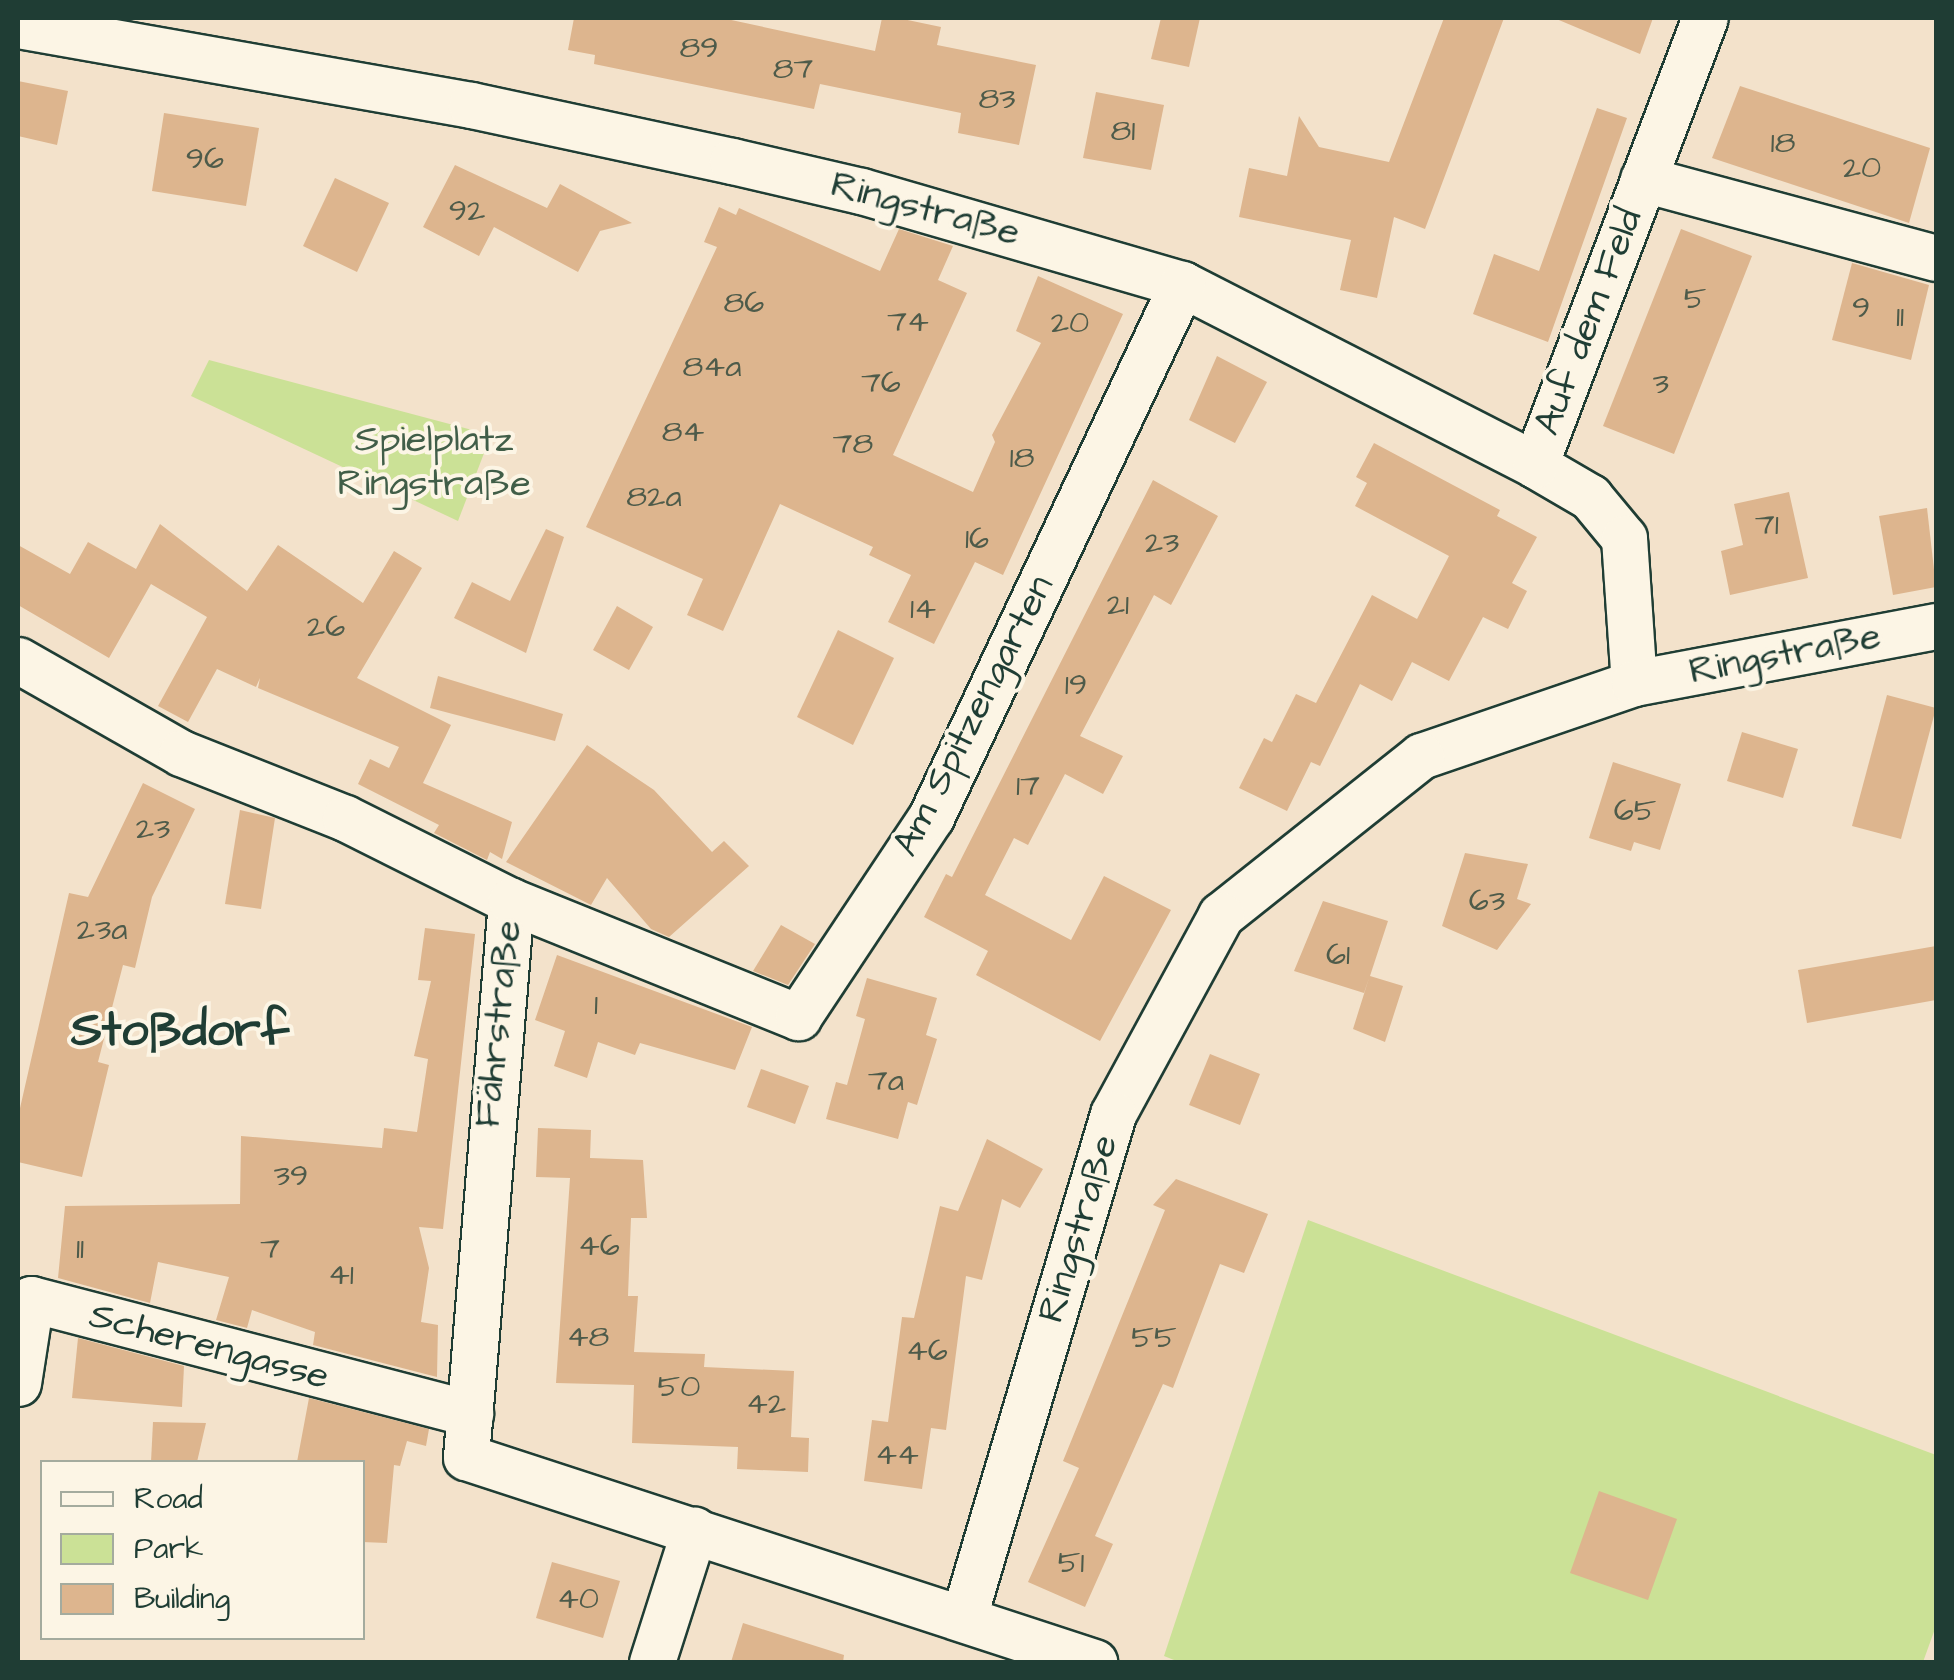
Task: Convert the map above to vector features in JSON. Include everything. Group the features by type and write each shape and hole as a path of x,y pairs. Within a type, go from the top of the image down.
{"street":[{"name":"Auf dem Feld","path":"1535,465 1705,18"},
{"name":"Ringstraße","path":"18,25 471,105 732,161 861,191 1182,284 1590,497 1624,538 1634,683"},
{"name":"Auf dem Feld","path":"1643,178 1936,258"},
{"name":"Am Spitzengarten","path":"511,901 798,1017 931,817 1182,284"},
{"name":"Ringstraße","path":"964,1616 1113,1114 1221,915 1421,756 1634,683 1936,626"},
{"name":"Fährstraße","path":"18,660 181,754 346,818 511,901 482,1194 466,1457 694,1530"},
{"name":"Scherengasse","path":"18,1383 32,1299 470,1412"},
{"path":"652,1662 694,1530 964,1616 1092,1662"}],"green space":[{"name":"Spielplatz Ringstraße","path":"209,360 491,435 458,521 191,396"},
{"path":"1308,1220 1936,1455 1936,1626 1923,1662 1179,1662 1164,1656"}],"building":[{"path":"574,18 722,18 875,51 882,18 898,18 941,27 937,45 1036,65 1019,145 958,133 961,113 820,84 814,109 594,64 595,55 568,50"},
{"path":"1161,18 1200,18 1189,67 1151,59"},
{"path":"1444,18 1504,18 1425,229 1394,217 1377,298 1340,290 1351,240 1239,217 1249,168 1287,176 1299,116 1319,147 1389,162"},
{"path":"1554,18 1653,18 1640,54"},
{"path":"18,81 68,91 57,145 18,136"},
{"path":"1740,86 1930,148 1909,223 1712,158"},
{"path":"1096,92 1164,105 1151,170 1083,158"},
{"path":"1597,108 1627,118 1548,342 1473,314 1494,254 1539,271"},
{"path":"164,113 259,128 246,206 152,191"},
{"path":"455,165 547,208 560,184 632,223 600,231 578,272 494,227 479,256 423,227"},
{"path":"335,178 389,203 357,272 303,246"},
{"path":"719,207 736,215 739,208 880,271 899,229 953,246 938,280 967,293 893,455 973,492 995,442 992,435 1041,343 1016,331 1038,276 1123,314 1003,575 975,562 934,644 888,622 911,575 869,555 873,547 780,504 723,631 687,615 703,579 586,527 717,247 704,242"},
{"path":"1681,229 1752,256 1674,454 1603,426"},
{"path":"1852,263 1929,285 1911,360 1832,340"},
{"path":"1217,356 1267,382 1235,443 1189,420"},
{"path":"1374,443 1500,510 1497,516 1537,537 1512,583 1527,591 1508,629 1483,617 1449,681 1412,662 1392,701 1360,684 1320,766 1311,762 1287,811 1239,788 1264,738 1272,742 1296,694 1316,703 1372,595 1417,619 1449,556 1355,506 1367,483 1356,477"},
{"path":"1153,480 1218,516 1171,605 1154,595 1080,736 1123,756 1103,794 1065,774 1028,845 1014,838 985,895 1071,940 1104,876 1171,910 1100,1041 976,975 988,951 924,917 946,874 952,877"},
{"path":"1789,492 1808,578 1730,595 1721,551 1743,545 1734,504"},
{"path":"1927,508 1936,587 1893,595 1879,516"},
{"path":"160,524 247,591 278,545 363,603 394,551 422,568 357,678 451,725 423,783 512,822 502,859 490,852 487,860 434,833 439,825 358,784 370,759 389,768 399,747 258,688 260,678 256,687 217,669 188,722 158,706 207,617 151,584 109,658 18,605 18,545 70,574 88,542 136,569"},
{"path":"546,529 564,537 526,653 454,618 472,582 510,601"},
{"path":"617,606 653,627 629,670 593,650"},
{"path":"838,630 894,658 853,745 797,717"},
{"path":"438,676 563,714 555,741 430,708"},
{"path":"1887,695 1936,708 1901,839 1852,826"},
{"path":"1742,732 1798,749 1783,798 1727,781"},
{"path":"587,745 654,790 712,852 724,841 749,866 669,937 651,929 607,878 591,905 506,862"},
{"path":"1613,762 1681,784 1660,850 1634,842 1631,851 1589,838"},
{"path":"143,783 195,809 152,897 135,968 123,965 98,1062 109,1065 82,1177 18,1162 18,1117 69,893 88,897"},
{"path":"240,810 275,818 261,909 225,904"},
{"path":"1465,853 1528,864 1517,899 1531,904 1497,950 1442,926"},
{"path":"1323,901 1388,921 1370,976 1403,986 1385,1042 1353,1029 1369,978 1364,993 1294,971"},
{"path":"781,925 815,944 788,985 753,971"},
{"path":"425,928 475,934 443,1229 419,1227 429,1268 421,1322 438,1325 437,1377 313,1345 315,1332 252,1310 247,1328 216,1320 229,1277 158,1262 150,1303 58,1278 65,1206 240,1204 241,1136 382,1148 384,1128 417,1132 428,1059 414,1056 431,981 418,980"},
{"path":"1936,946 1936,1000 1807,1023 1798,970"},
{"path":"557,955 752,1027 735,1070 640,1043 635,1055 598,1042 587,1078 554,1066 565,1031 535,1020"},
{"path":"867,978 937,998 926,1035 937,1039 917,1105 908,1102 898,1139 826,1119 836,1082 847,1085 865,1019 856,1016"},
{"path":"1210,1054 1260,1074 1240,1125 1189,1105"},
{"path":"761,1069 809,1086 795,1124 747,1107"},
{"path":"538,1128 591,1130 590,1158 643,1160 647,1218 631,1218 628,1296 638,1296 634,1352 705,1354 704,1367 794,1371 791,1437 809,1438 808,1472 737,1469 738,1447 632,1443 634,1385 556,1383 570,1178 536,1177"},
{"path":"987,1139 1043,1169 1020,1208 1002,1199 982,1280 966,1276 946,1430 931,1428 922,1489 864,1481 872,1420 888,1422 902,1317 914,1318 940,1206 958,1211"},
{"path":"1176,1179 1268,1214 1244,1273 1220,1264 1173,1388 1163,1384 1095,1536 1113,1544 1085,1607 1028,1582 1079,1468 1063,1461 1165,1210 1153,1205"},
{"path":"78,1338 184,1366 182,1407 72,1398"},
{"path":"309,1398 429,1429 426,1446 407,1441 400,1466 394,1465 387,1543 365,1542 365,1460 297,1460"},
{"path":"153,1422 206,1423 197,1460 151,1460"},
{"path":"1599,1491 1677,1519 1648,1600 1570,1573"},
{"path":"552,1562 620,1581 603,1638 536,1618"},
{"path":"743,1623 844,1655 843,1662 731,1662"}],"district":[{"name":"Stoßdorf","path":"180,1032"}]}
